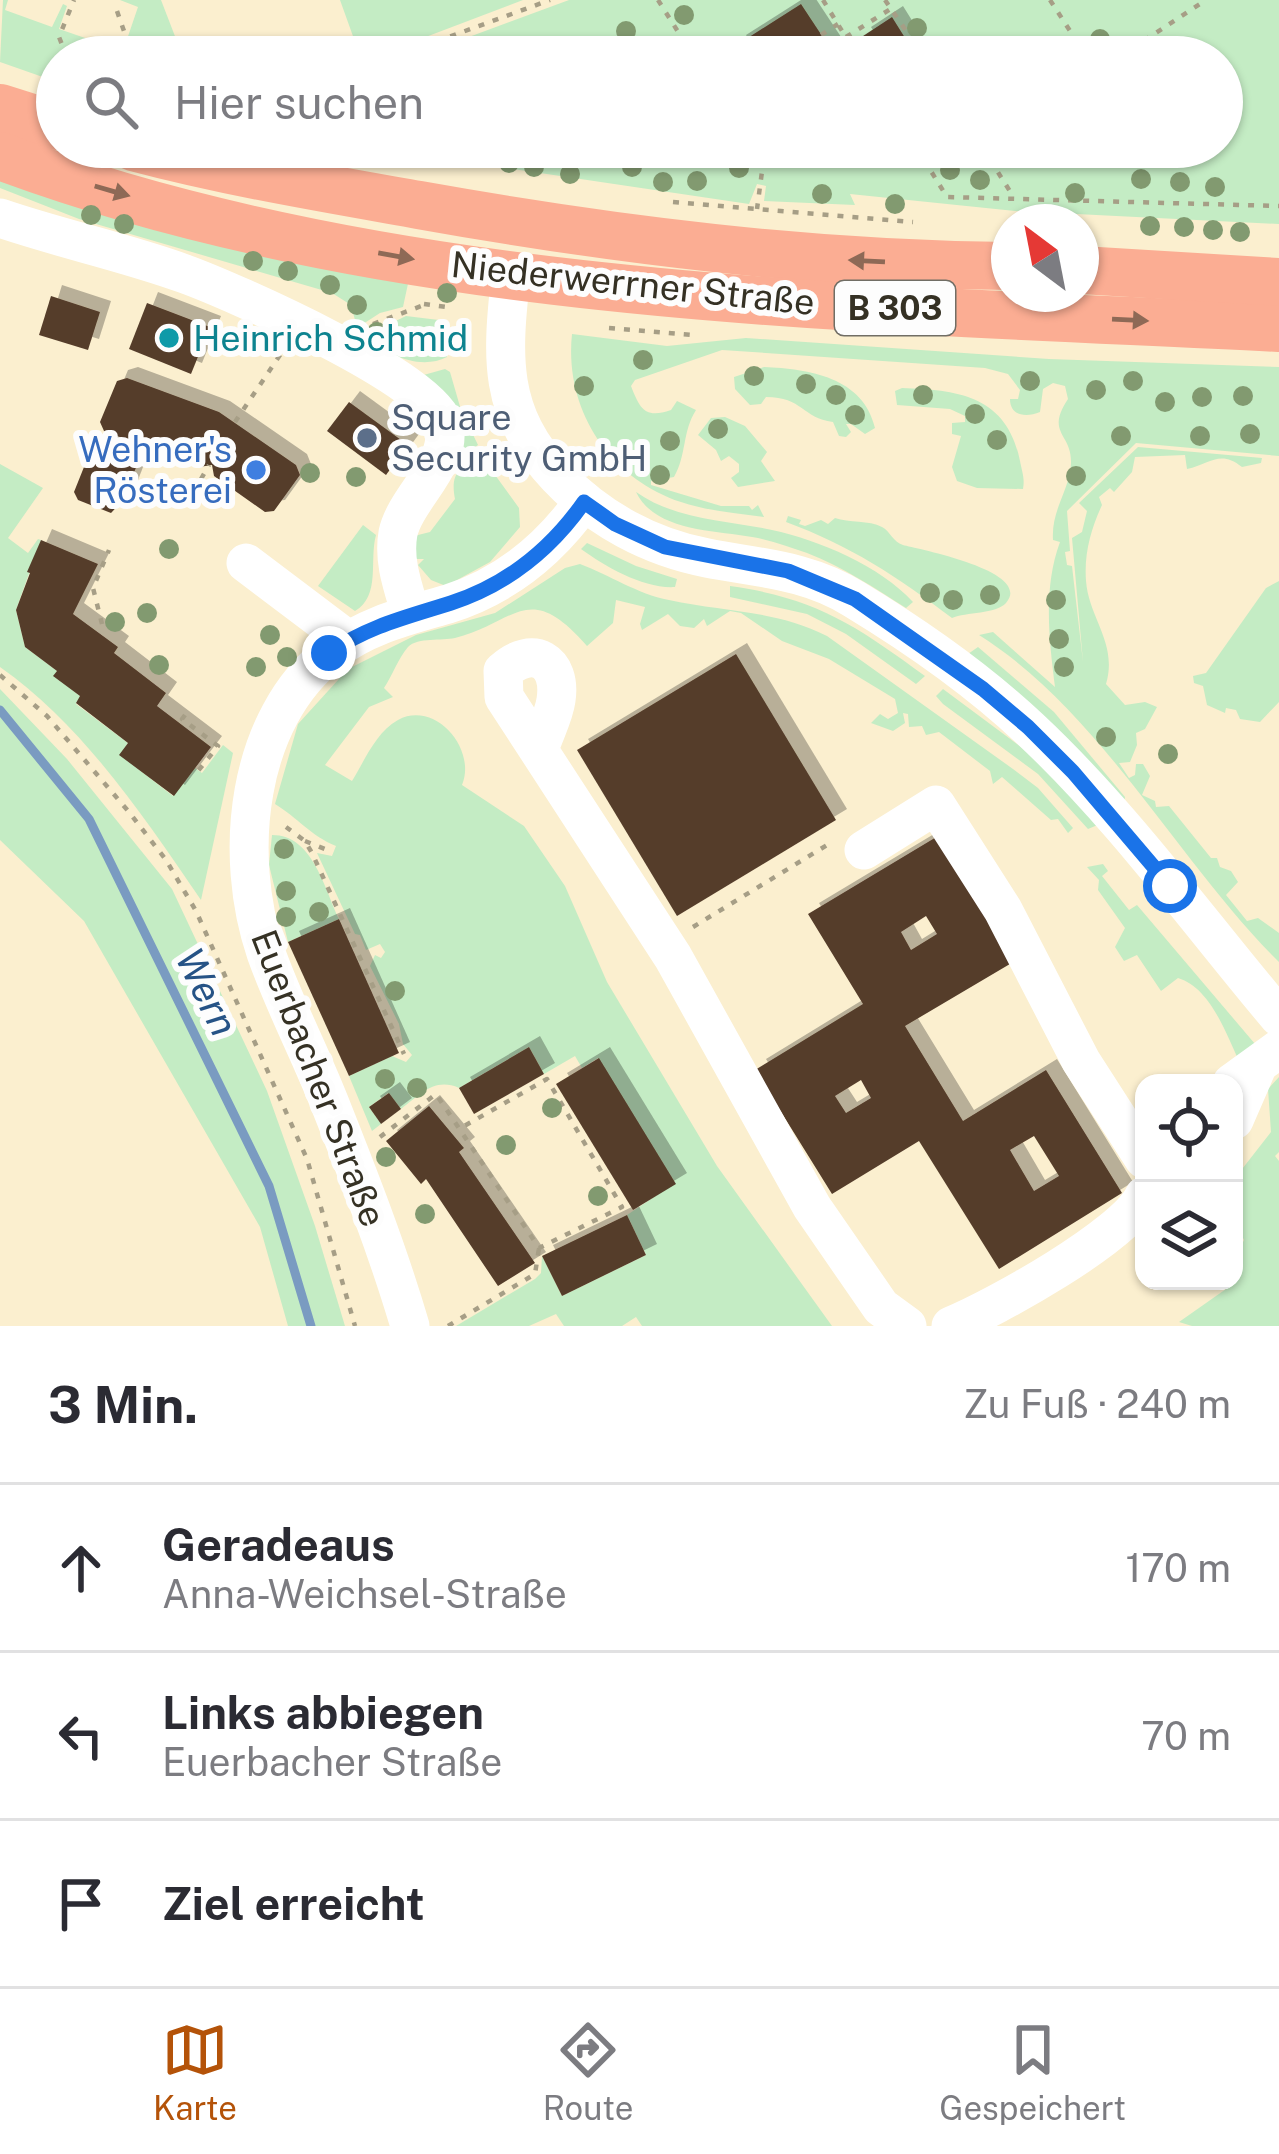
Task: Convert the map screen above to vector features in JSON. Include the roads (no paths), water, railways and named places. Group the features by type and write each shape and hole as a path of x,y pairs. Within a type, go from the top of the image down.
{"main road":[{"path":"0,108 36,119"},
{"name":"Niederwerrner Straße","path":"0,156 36,167"},
{"name":"Niederwerrner Straße","path":"39,168 225,225 511,274 877,307 1279,328"},
{"name":"Niederwerrner Straße","path":"213,168 616,239 821,258 991,265"},
{"path":"511,274 518,223"},
{"path":"1099,271 1279,282"}],"street":[{"path":"0,218 183,274 250,301 349,351 425,398 444,426 438,460 399,529 398,566 411,614"},
{"path":"511,274 504,361 513,409 536,452 584,502 615,524 665,547 788,571 829,585 983,689 1073,772 1279,1018"},
{"name":"Euerbacher Straße","path":"410,1326 350,1157 266,953 248,867 260,764 271,731 312,668 348,640 470,596 509,575 548,545 584,502"},
{"path":"246,563 348,640"},
{"path":"540,747 664,944 812,1207 881,1307 907,1326"},
{"path":"864,850 936,805 1003,910 1081,1061 1135,1138"},
{"path":"1243,1098 1256,1066"},
{"path":"951,1326 1097,1243 1135,1211"},
{"path":"1097,1243 1135,1241"}],"waterway":[{"name":"Wern","path":"0,710 89,819 269,1186 311,1326"}],"place":[{"name":"Heinrich Schmid","path":"169,338"},
{"name":"Square Security GmbH","path":"367,438"},
{"name":"Wehner's Rösterei","path":"256,470"}]}
